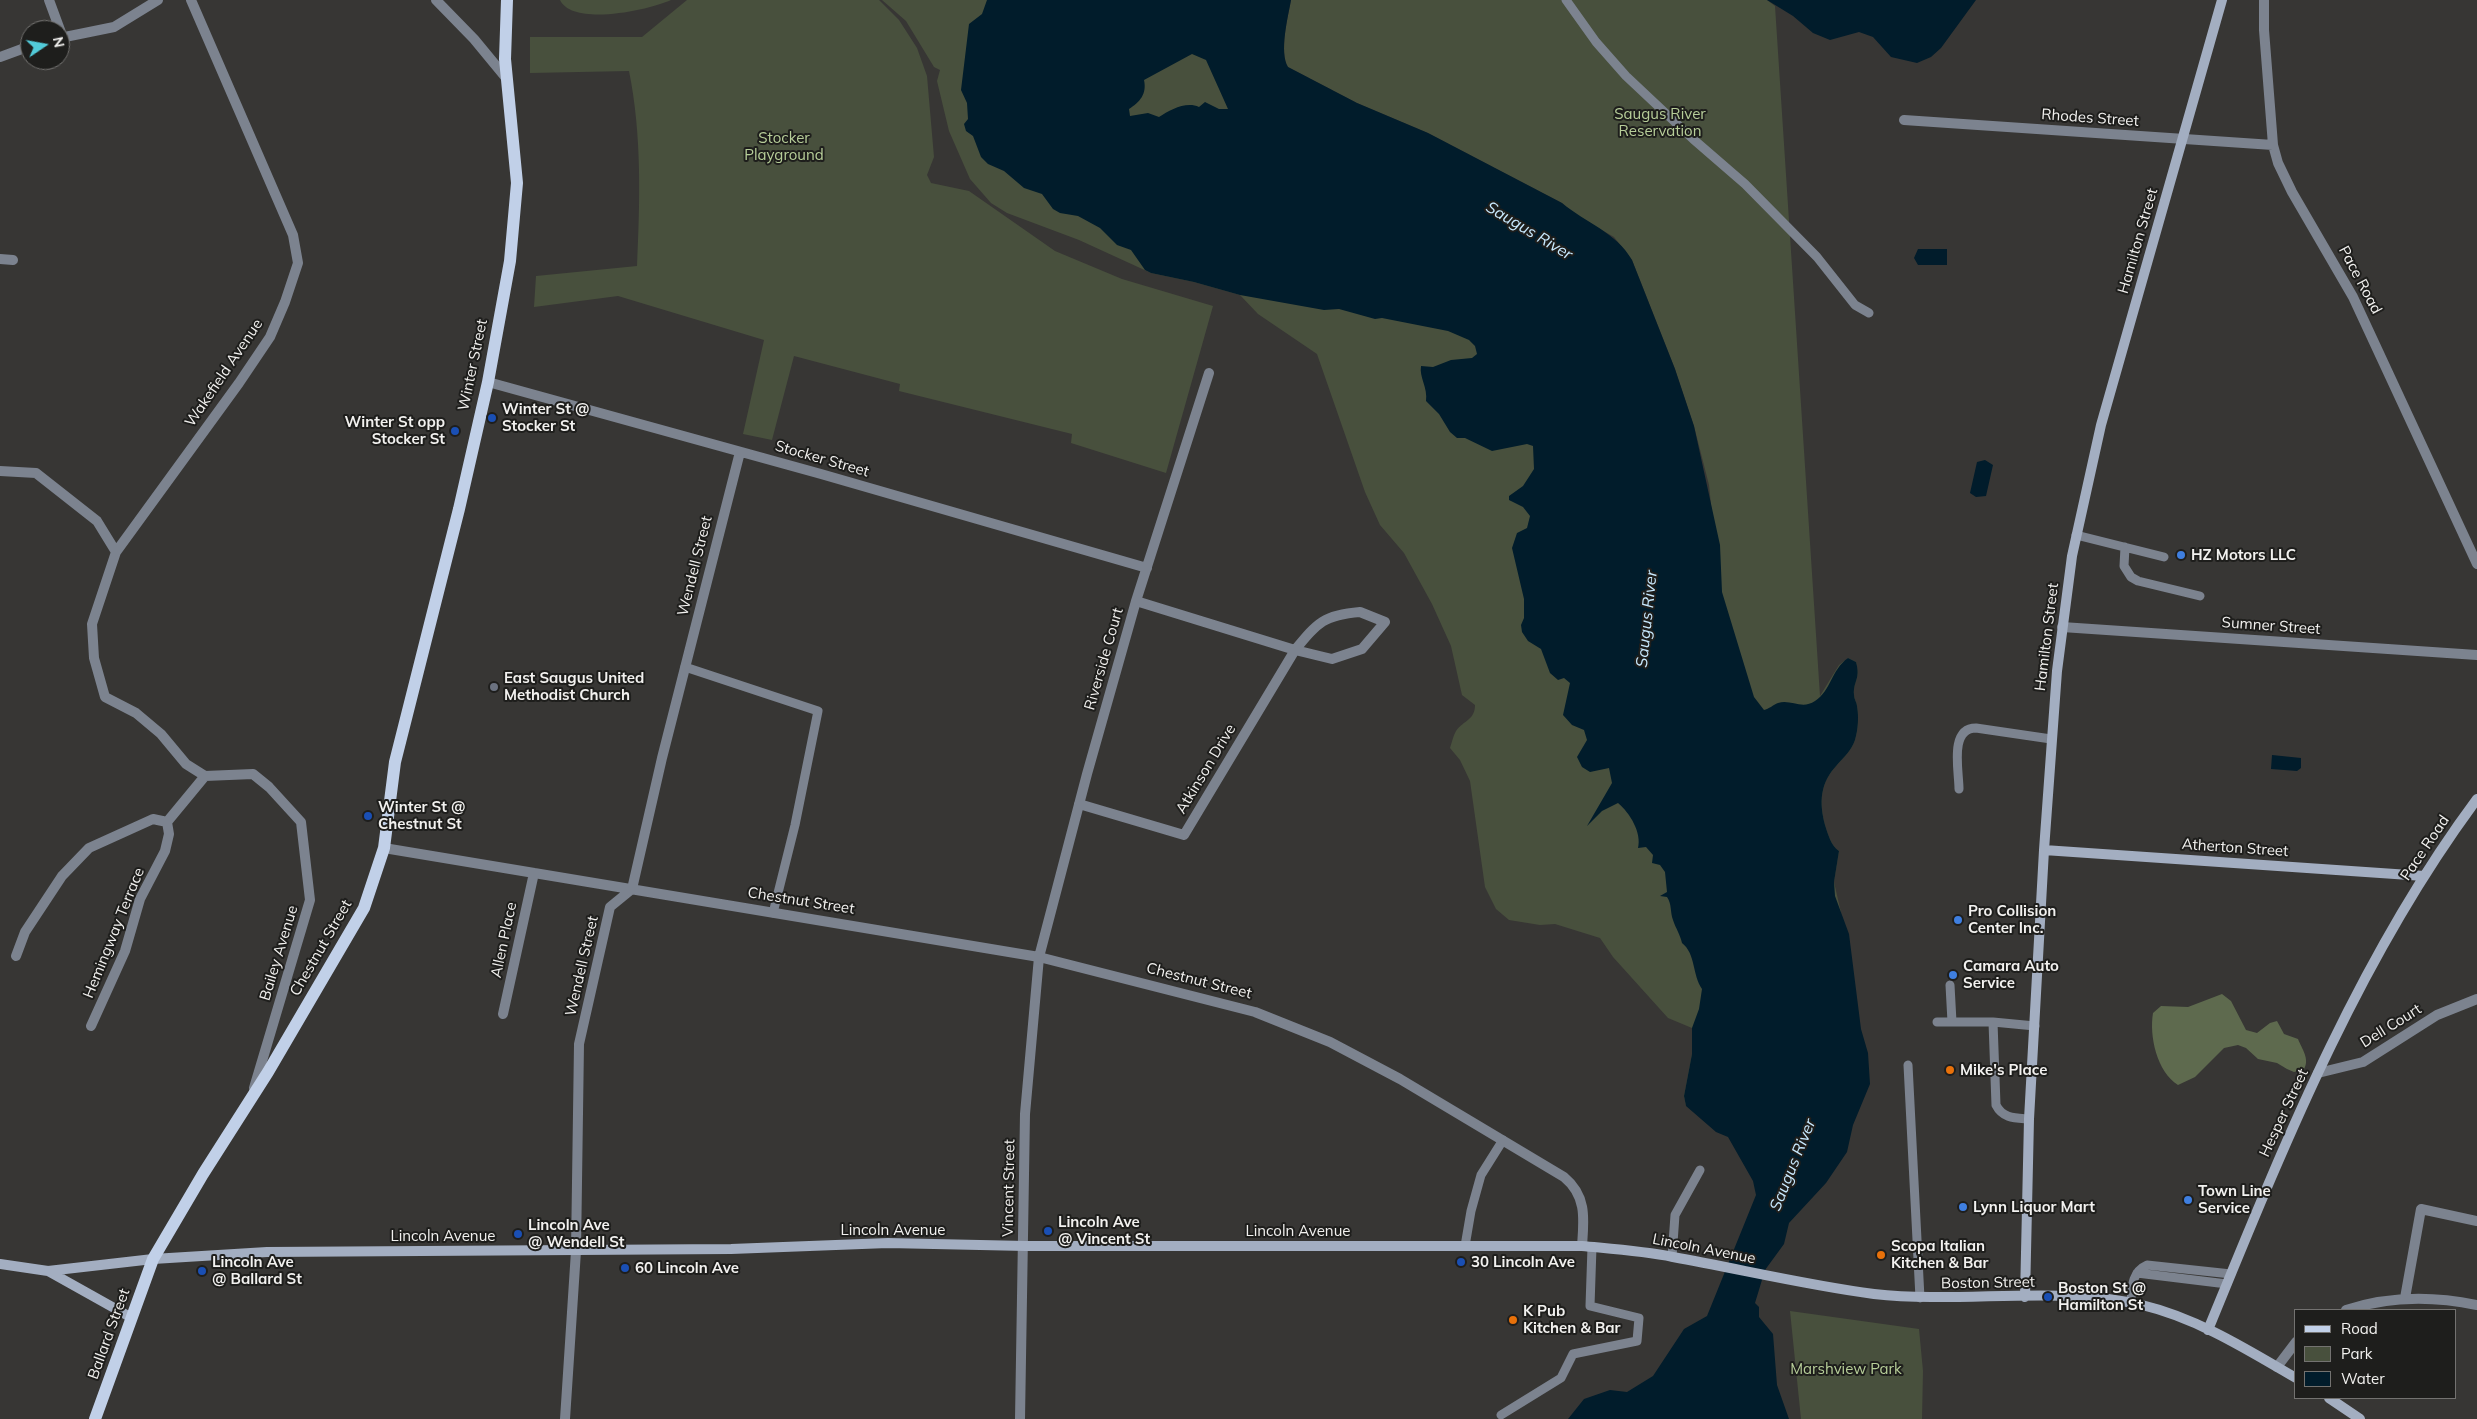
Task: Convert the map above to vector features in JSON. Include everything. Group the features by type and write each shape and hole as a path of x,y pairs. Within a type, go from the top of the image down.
{"main road":[{"name":"Winter Street","path":"384,848 395,762 488,382 510,261 517,183 506,79 507,0"},
{"name":"Hamilton Street","path":"2025,1297 2029,1119 2051,740 2062,627 2076,535 2101,425 2222,0"},
{"name":"Pace Road","path":"2400,915 2424,876 2477,800"},
{"name":"Chestnut Street","path":"153,1260 364,908 384,848"},
{"name":"Atherton Street","path":"2044,850 2424,876"},
{"name":"Hesper Street","path":"2208,1330 2268,1182 2318,1073 2400,915"},
{"name":"Lincoln Avenue","path":"0,1264 48,1271 153,1260 267,1252 731,1249 888,1243 1023,1246 1587,1247 1672,1257 1785,1279"},
{"name":"Ballard Street","path":"95,1419 153,1260"},
{"path":"48,1271 132,1318"},
{"name":"Boston Street","path":"1785,1279 1872,1293 1920,1298 2025,1297 2104,1299 2131,1303 2161,1311 2208,1330 2294,1377"},
{"path":"2330,1399 2360,1419"}],"street":[{"path":"49,0 56,20"},
{"path":"70,36 114,27 158,0"},
{"name":"Wakefield Avenue","path":"116,552 239,383 270,337 285,302 298,263 294,235 191,0"},
{"path":"436,0 474,40 506,79"},
{"name":"Pace Road","path":"2264,0 2273,145 2278,163 2292,192 2359,308 2477,564"},
{"path":"0,57 20,50"},
{"name":"Rhodes Street","path":"1904,120 2273,145"},
{"path":"0,259 13,260"},
{"name":"Riverside Court","path":"1040,957 1079,804 1136,601 1209,373"},
{"name":"Stocker Street","path":"488,382 1147,568"},
{"name":"Wendell Street","path":"565,1419 576,1251 579,1044 610,908 632,889 685,667 740,452"},
{"path":"0,471 36,473 97,521 116,552 92,624 94,658 105,697 136,713 161,734 186,764 204,776 167,822 152,819 89,848 62,876 25,932 16,956"},
{"name":"Atkinson Drive","path":"1079,804 1184,835 1295,650 1316,625 1336,614 1360,612 1385,622 1362,649 1332,658 1295,650 1136,601"},
{"name":"Sumner Street","path":"2062,627 2477,655"},
{"name":"Bailey Avenue","path":"204,776 253,774 270,787 301,822 310,900 252,1096"},
{"name":"Hemingway Terrace","path":"91,1026 125,951 140,899 165,851 169,834 167,822"},
{"name":"Chestnut Street","path":"384,848 1040,957 1209,999 1292,1025 1330,1042 1400,1079 1564,1177 1577,1190 1583,1208 1587,1247"},
{"name":"Allen Place","path":"503,1014 534,873"},
{"name":"Vincent Street","path":"1020,1419 1025,1114 1040,957"},
{"name":"Dell Court","path":"2318,1073 2358,1064 2437,1015 2477,999"},
{"path":"2405,1298 2421,1208 2477,1221"},
{"path":"2350,1309 2405,1298 2446,1300 2477,1305"},
{"path":"2276,1367 2294,1344"}],"lane":[{"path":"1566,0 1596,42 1626,76 1692,139 1745,184 1822,262 1855,305 1869,313"},
{"path":"2076,535 2164,557"},
{"path":"2125,547 2124,566 2134,579 2200,596"},
{"path":"685,667 818,711 795,825 773,913"},
{"path":"1959,789 1958,744 1961,735 1966,730 1976,728 2051,740"},
{"path":"1950,986 1952,1022"},
{"path":"1937,1022 1992,1022 2035,1026"},
{"path":"1992,1022 1996,1105 2001,1113 2007,1116 2029,1119"},
{"path":"1908,1065 1920,1298"},
{"path":"1465,1246 1471,1211 1481,1175 1503,1140"},
{"path":"1672,1257 1675,1215 1700,1170"},
{"path":"1501,1415 1561,1378 1573,1354 1637,1341 1640,1318 1590,1306 1587,1247"},
{"path":"2131,1303 2133,1281 2137,1273 2144,1267 2151,1265 2229,1279"}],"green space":[{"path":"560,0 671,0 630,12 595,15 580,13 568,8"},
{"name":"Stocker Playground","path":"687,0 879,0 899,20 917,48 927,76 934,157 927,175 931,183 969,191 1055,251 1122,279 1213,306 1166,473 1071,443 1072,434 899,391 900,384 794,356 772,440 743,434 764,340 618,296 534,307 536,276 637,266 639,168 636,119 629,71 530,73 530,37 642,37"},
{"path":"882,0 1188,0 1191,37 1479,274 1711,928 1693,1105 1686,1106 1684,1096 1692,1054 1692,1028 1668,1018 1613,957 1600,938 1555,924 1540,925 1509,920 1496,909 1485,887 1470,781 1460,760 1450,748 1456,731 1471,717 1475,710 1475,705 1462,695 1451,646 1432,604 1404,553 1380,525 1365,492 1317,354 1258,314 1240,295 1194,282 1151,273 1079,240 1007,213 991,203 970,179 949,131 937,81 940,70 934,67 906,21"},
{"name":"Saugus River Reservation","path":"1291,0 1767,0 1775,6 1820,696 1839,665 1848,658 1856,662 1858,672 1854,690 1858,715 1855,740 1849,751 1831,772 1822,793 1823,817 1827,832 1832,843 1839,851 1834,882 1842,917 1751,897 1709,485 1694,426 1675,369 1632,260 1614,237 1579,217 1562,203 1428,133 1357,103 1288,67 1285,61 1284,44"},
{"path":"2222,994 2231,1001 2246,1030 2257,1033 2270,1023 2277,1021 2284,1034 2298,1039 2306,1058 2304,1069 2294,1072 2277,1063 2258,1059 2246,1048 2238,1045 2224,1048 2195,1077 2178,1085 2171,1079 2165,1072 2156,1053 2152,1032 2153,1013 2161,1006 2188,1007"},
{"name":"Marshview Park","path":"1790,1311 1919,1329 1923,1371 1922,1419 1801,1419"}],"water":[{"name":"Saugus River","path":"987,0 1291,0 1284,44 1285,61 1288,67 1357,103 1428,133 1562,203 1618,242 1632,260 1675,369 1694,426 1720,545 1722,592 1754,697 1764,710 1783,702 1801,705 1810,704 1825,692 1838,668 1848,658 1856,662 1857,668 1854,690 1858,715 1855,740 1849,751 1827,779 1822,793 1822,808 1827,832 1832,843 1839,851 1834,882 1835,896 1849,934 1861,1029 1868,1053 1870,1084 1853,1125 1847,1152 1826,1183 1789,1223 1784,1244 1765,1270 1755,1303 1759,1307 1759,1317 1773,1334 1777,1385 1789,1419 1568,1419 1584,1399 1610,1390 1627,1392 1653,1376 1684,1329 1707,1316 1756,1195 1753,1181 1728,1137 1716,1132 1686,1106 1684,1096 1692,1054 1692,1028 1699,1009 1702,989 1690,953 1682,943 1674,923 1669,900 1667,897 1660,896 1667,892 1665,872 1660,865 1652,863 1653,855 1646,847 1638,848 1637,830 1627,812 1618,803 1602,811 1587,826 1612,783 1609,768 1590,772 1582,767 1577,757 1587,740 1584,730 1572,725 1563,715 1570,683 1564,678 1558,680 1550,673 1541,649 1528,641 1522,632 1524,599 1512,548 1517,533 1527,528 1530,516 1523,507 1509,500 1509,496 1523,486 1534,469 1533,446 1527,444 1492,451 1465,438 1457,438 1450,432 1439,414 1426,401 1421,366 1433,367 1451,360 1472,358 1477,354 1475,346 1469,340 1448,331 1382,318 1375,319 1339,309 1324,310 1240,295 1194,282 1151,273 1145,270 1131,250 1117,245 1100,228 1078,216 1060,213 1053,209 1042,194 1024,188 1004,171 988,164 981,157 973,136 966,131 964,124 968,119 967,103 961,90 969,24 982,14","holes":["1192,54 1206,60 1228,109 1219,109 1205,102 1199,107 1194,105 1178,107 1159,117 1148,113 1130,116 1129,109 1139,100 1143,93 1144,80"]},
{"path":"1767,0 1976,0 1941,48 1931,57 1917,63 1891,57 1873,37 1859,32 1830,40 1813,33 1793,16"},
{"path":"1918,249 1947,249 1947,265 1918,265 1914,258"},
{"path":"1985,460 1993,465 1986,496 1976,497 1970,493 1977,462"},
{"path":"2272,755 2301,758 2301,768 2297,771 2271,769"}],"place":[{"name":"Winter St @ Stocker St","path":"492,418"},
{"name":"Winter St opp Stocker St","path":"455,431"},
{"name":"HZ Motors LLC","path":"2181,555"},
{"name":"East Saugus United Methodist Church","path":"494,687"},
{"name":"Winter St @ Chestnut St","path":"368,816"},
{"name":"Pro Collision Center Inc.","path":"1958,920"},
{"name":"Camara Auto Service","path":"1953,975"},
{"name":"Mike's Place","path":"1950,1070"},
{"name":"Town Line Service","path":"2188,1200"},
{"name":"Lynn Liquor Mart","path":"1963,1207"},
{"name":"Lincoln Ave @ Vincent St","path":"1048,1231"},
{"name":"Lincoln Ave @ Wendell St","path":"518,1234"},
{"name":"Scopa Italian Kitchen & Bar","path":"1881,1255"},
{"name":"30 Lincoln Ave","path":"1461,1262"},
{"name":"60 Lincoln Ave","path":"625,1268"},
{"name":"Lincoln Ave @ Ballard St","path":"202,1271"},
{"name":"Boston St @ Hamilton St","path":"2048,1297"},
{"name":"K Pub Kitchen & Bar","path":"1513,1320"}]}
